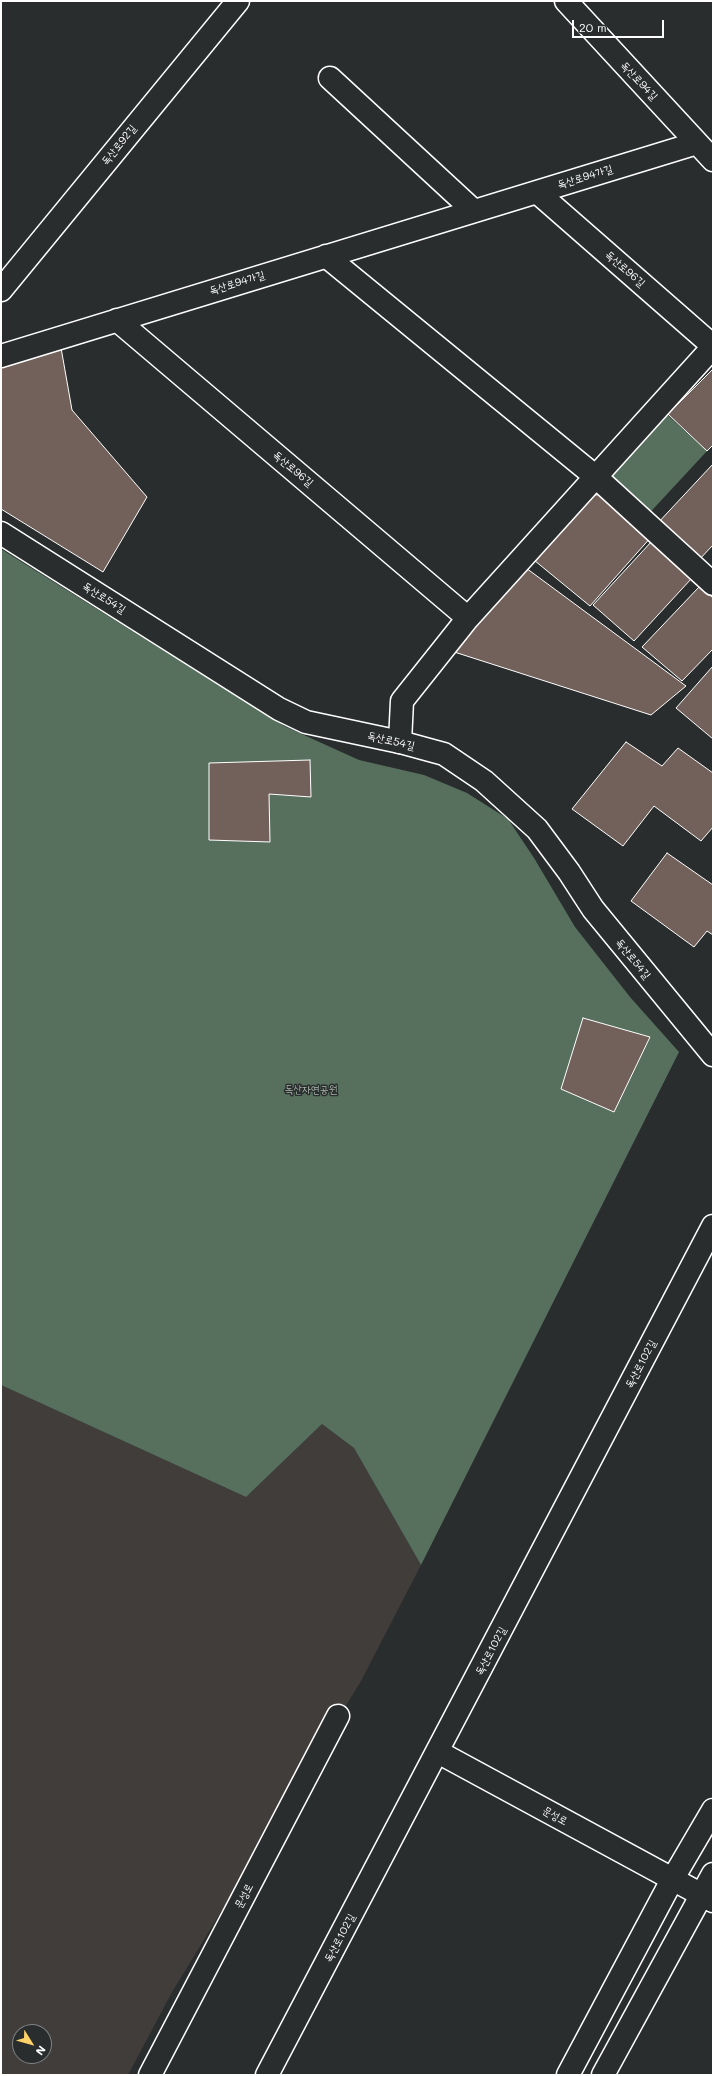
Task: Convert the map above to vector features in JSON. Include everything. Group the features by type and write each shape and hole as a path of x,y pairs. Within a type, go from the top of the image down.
{"street":[{"name":"독산로92길","path":"1,290 238,1"},
{"name":"독산로94길","path":"566,1 713,160"},
{"path":"330,78 474,211"},
{"name":"독산로94가길","path":"1,356 697,143"},
{"name":"독산로96길","path":"400,742 402,701 468,618 713,347 537,192"},
{"path":"326,256 596,477 713,584"},
{"name":"독산로96길","path":"117,320 468,618"},
{"name":"독산로54길","path":"1,533 279,709 306,722 400,742 444,754 484,781 537,829 593,910 710,1043"},
{"name":"독산로102길","path":"267,2075 713,1226"},
{"name":"문성로","path":"150,2075 338,1716"},
{"name":"문성로","path":"438,1752 707,1898"},
{"path":"568,2075 672,1880 713,1810"},
{"path":"603,2075 707,1898 713,1874"}],"shaded area":[{"path":"1,1385 246,1497 322,1424 354,1448 421,1565 361,1681 171,1994 128,2075 1,2075"}],"green space":[{"path":"659,407 707,451 643,520 596,477"},
{"name":"독산자연공원","path":"1,549 284,726 359,760 424,775 467,793 508,819 534,858 575,927 630,997 679,1052 421,1565 354,1448 322,1424 246,1497 1,1385"}],"building":[{"path":"60,342 72,410 147,497 103,572 1,509 1,360"},
{"path":"713,369 713,445 707,451 668,414"},
{"path":"713,464 713,545 697,562 656,525"},
{"path":"606,494 652,536 590,606 529,556 583,496"},
{"path":"652,541 692,578 634,641 593,605"},
{"path":"526,568 686,686 651,715 448,650"},
{"path":"700,586 713,598 713,649 682,681 642,647"},
{"path":"713,666 713,739 676,708"},
{"path":"626,742 662,766 678,748 713,773 713,827 701,841 654,806 623,846 572,809"},
{"path":"310,760 311,797 269,794 270,842 209,840 209,763"},
{"path":"667,853 713,885 713,935 707,931 694,947 631,901"},
{"path":"583,1018 650,1037 614,1112 561,1089"}]}
